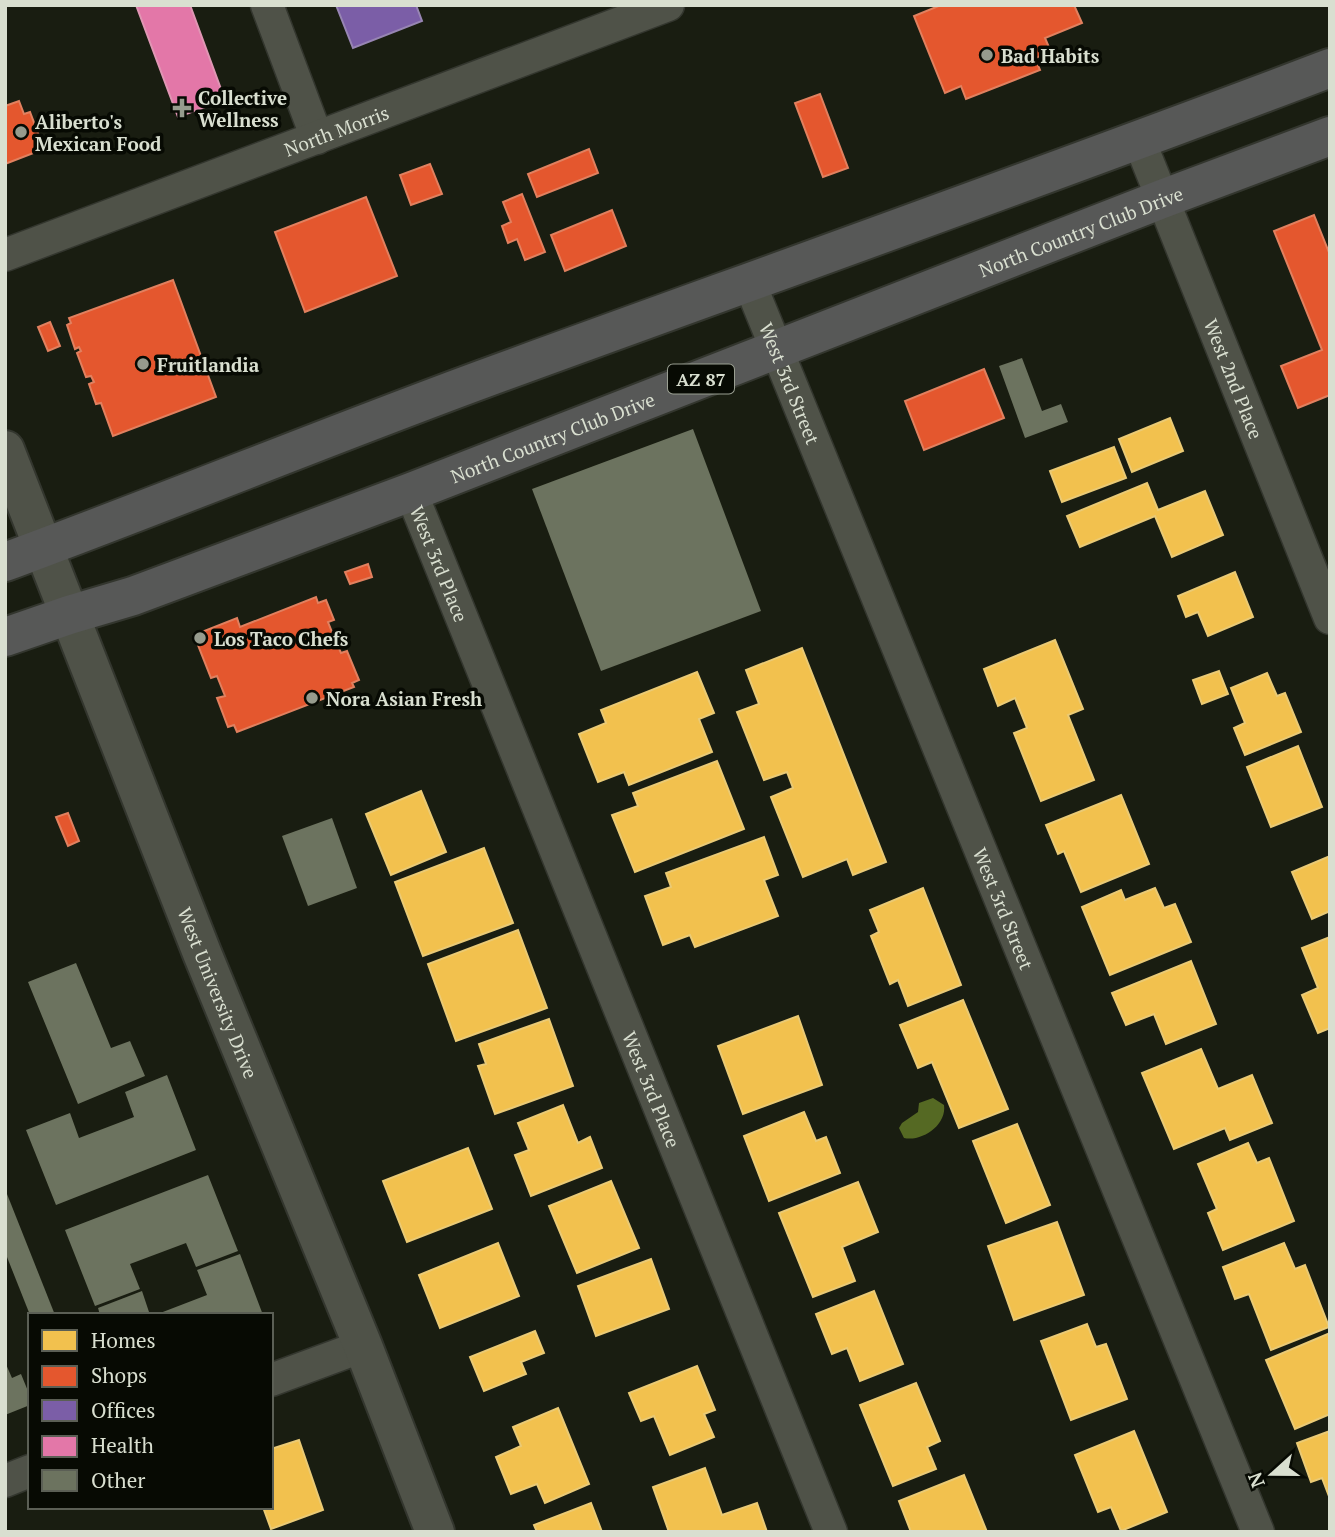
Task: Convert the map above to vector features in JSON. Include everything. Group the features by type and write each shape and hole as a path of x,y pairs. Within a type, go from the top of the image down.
{"main road":[{"path":"5,562 108,525 328,437 750,284 1330,68"},
{"name":"North Country Club Drive","path":"5,637 133,597 411,492 1330,136"},
{"name":"West University Drive","path":"5,450 202,953 363,1346 435,1532"}],"street":[{"path":"267,5 317,138"},
{"name":"North Morris","path":"5,256 668,5"},
{"name":"West 2nd Place","path":"1139,140 1330,618"},
{"name":"West 3rd Street","path":"750,284 1258,1532"},
{"name":"West 3rd Place","path":"411,492 831,1532"},
{"path":"273,1379 363,1346"},
{"path":"5,1480 28,1472"}],"shaded area":[{"path":"933,1098 944,1105 942,1119 925,1135 904,1138 899,1128 902,1123 918,1112 919,1103"}],"building: Homes":[{"path":"1170,418 1183,451 1132,472 1119,439"},
{"path":"1114,447 1126,478 1062,502 1050,471"},
{"path":"1147,483 1158,510 1205,491 1223,535 1172,557 1155,516 1080,547 1067,516"},
{"path":"1235,572 1253,617 1208,636 1198,612 1186,617 1178,596"},
{"path":"1055,640 1083,709 1068,715 1094,780 1041,801 1014,733 1027,728 1015,698 998,706 984,669"},
{"path":"802,648 886,862 853,875 847,859 803,877 771,797 793,788 787,772 764,780 737,712 759,704 746,670"},
{"path":"1219,671 1228,694 1202,704 1193,680"},
{"path":"697,672 714,713 699,719 712,752 629,785 624,772 598,782 579,734 606,723 601,710"},
{"path":"1267,673 1277,696 1285,693 1301,732 1245,755 1234,728 1245,723 1231,688"},
{"path":"1298,746 1322,807 1271,827 1247,767"},
{"path":"717,761 744,829 635,872 612,815 638,806 633,793"},
{"path":"421,791 446,852 391,875 366,814"},
{"path":"1121,795 1149,864 1081,892 1064,851 1058,854 1046,825"},
{"path":"764,837 778,875 764,880 778,916 695,947 690,935 663,945 645,896 671,887 666,873"},
{"path":"484,848 513,923 423,956 395,882"},
{"path":"1330,856 1330,911 1312,919 1292,872"},
{"path":"923,888 961,985 908,1006 898,980 890,984 871,936 879,932 870,910"},
{"path":"1155,888 1164,908 1175,904 1191,942 1110,975 1082,907 1121,890 1125,900"},
{"path":"518,930 547,1008 456,1041 428,964"},
{"path":"1330,937 1330,1028 1318,1033 1302,995 1318,988 1302,948"},
{"path":"1191,961 1216,1024 1166,1044 1154,1014 1126,1025 1112,993"},
{"path":"963,1000 1008,1109 959,1128 932,1062 918,1068 900,1025"},
{"path":"798,1016 822,1085 743,1114 718,1046"},
{"path":"549,1019 573,1086 495,1114 478,1066 486,1064 479,1044"},
{"path":"1201,1049 1218,1089 1252,1075 1272,1123 1230,1140 1225,1128 1174,1149 1142,1073"},
{"path":"563,1105 578,1143 590,1137 602,1168 531,1196 515,1155 529,1150 518,1123"},
{"path":"804,1112 816,1141 826,1137 840,1173 769,1201 744,1136"},
{"path":"1017,1124 1050,1205 1006,1223 973,1141"},
{"path":"1248,1143 1257,1163 1269,1158 1294,1221 1223,1250 1208,1213 1217,1209 1198,1164"},
{"path":"468,1148 492,1209 407,1242 383,1181"},
{"path":"611,1181 639,1248 577,1273 549,1206"},
{"path":"858,1182 878,1232 842,1247 855,1281 813,1297 779,1213"},
{"path":"1057,1222 1084,1295 1014,1320 988,1246"},
{"path":"498,1243 519,1296 440,1328 419,1275"},
{"path":"1284,1243 1295,1269 1305,1265 1329,1327 1271,1350 1249,1294 1235,1299 1223,1267"},
{"path":"651,1259 669,1309 596,1336 578,1286"},
{"path":"874,1291 903,1364 860,1381 847,1348 832,1354 816,1314"},
{"path":"1087,1324 1096,1347 1106,1344 1127,1399 1071,1420 1041,1341"},
{"path":"535,1331 544,1353 521,1362 526,1374 484,1391 470,1357"},
{"path":"1330,1333 1330,1414 1295,1429 1266,1360"},
{"path":"697,1366 715,1410 704,1414 714,1437 670,1455 654,1416 641,1421 629,1393"},
{"path":"916,1383 940,1441 927,1447 936,1469 893,1486 860,1405"},
{"path":"558,1408 589,1484 545,1503 537,1484 511,1494 496,1457 521,1446 513,1427"},
{"path":"1134,1431 1167,1512 1121,1531 1111,1507 1098,1512 1075,1455"},
{"path":"1330,1431 1330,1499 1322,1478 1311,1482 1297,1443"},
{"path":"299,1440 323,1510 271,1529 264,1509 273,1509 273,1448"},
{"path":"705,1468 722,1515 757,1503 767,1532 669,1532 653,1487"},
{"path":"964,1475 987,1532 911,1532 899,1501"},
{"path":"591,1503 602,1532 537,1532 534,1525"}],"building: Shops":[{"name":"Bad Habits","path":"941,5 1074,5 1082,23 1045,38 1051,52 1035,58 1040,70 966,99 961,86 945,93 914,16"},
{"path":"820,94 848,168 823,177 795,103"},
{"name":"Aliberto's Mexican Food","path":"19,101 24,114 30,112 44,149 5,164 5,106"},
{"path":"589,149 598,173 537,197 528,174"},
{"path":"430,164 442,194 411,205 400,175"},
{"path":"522,194 545,252 525,260 517,239 508,243 502,226 511,222 503,202"},
{"path":"366,197 397,276 305,312 275,232"},
{"path":"612,210 626,246 565,271 551,235"},
{"path":"1314,215 1330,255 1330,395 1298,408 1281,366 1322,350 1274,231"},
{"name":"Fruitlandia","path":"173,280 216,397 113,436 101,403 96,404 89,384 94,382 91,376 86,377 77,353 81,351 79,347 75,349 67,325 71,323 69,318"},
{"path":"50,322 60,346 48,351 38,327"},
{"path":"984,369 1004,418 924,450 905,401"},
{"path":"368,564 372,577 350,584 345,572"},
{"path":"316,597 318,603 326,600 334,620 328,622 332,632 337,630 342,642 337,644 341,653 347,651 359,680 352,683 354,687 237,732 234,725 228,727 217,698 225,696 217,676 211,678 194,635 237,618 240,627"},
{"path":"68,813 79,841 68,846 56,817"}],"building: Offices":[{"path":"336,5 416,5 422,21 353,48"}],"building: Health":[{"path":"136,5 190,5 225,100 178,117"}],"building: Other":[{"path":"1022,358 1042,411 1061,404 1068,422 1025,438 999,366"},
{"path":"693,429 761,611 601,671 532,489"},
{"path":"332,818 357,888 308,906 282,836"},
{"path":"76,963 111,1048 130,1041 145,1076 78,1104 28,982"},
{"path":"167,1075 196,1150 56,1205 26,1130 70,1113 79,1138 134,1117 125,1092"},
{"path":"208,1175 238,1251 196,1267 186,1243 130,1264 140,1289 95,1306 65,1230"},
{"path":"5,1189 54,1313 29,1313 5,1252"},
{"path":"240,1254 262,1313 160,1313 207,1295 197,1270"},
{"path":"142,1291 149,1313 99,1313 98,1308"},
{"path":"5,1362 12,1378 21,1374 28,1391 28,1406 5,1415"}],"place":[{"name":"Bad Habits","path":"987,55"},
{"name":"Collective Wellness","path":"182,108"},
{"name":"Aliberto's Mexican Food","path":"21,132"},
{"name":"Fruitlandia","path":"143,364"},
{"name":"Los Taco Chefs","path":"200,638"},
{"name":"Nora Asian Fresh","path":"312,698"}]}
